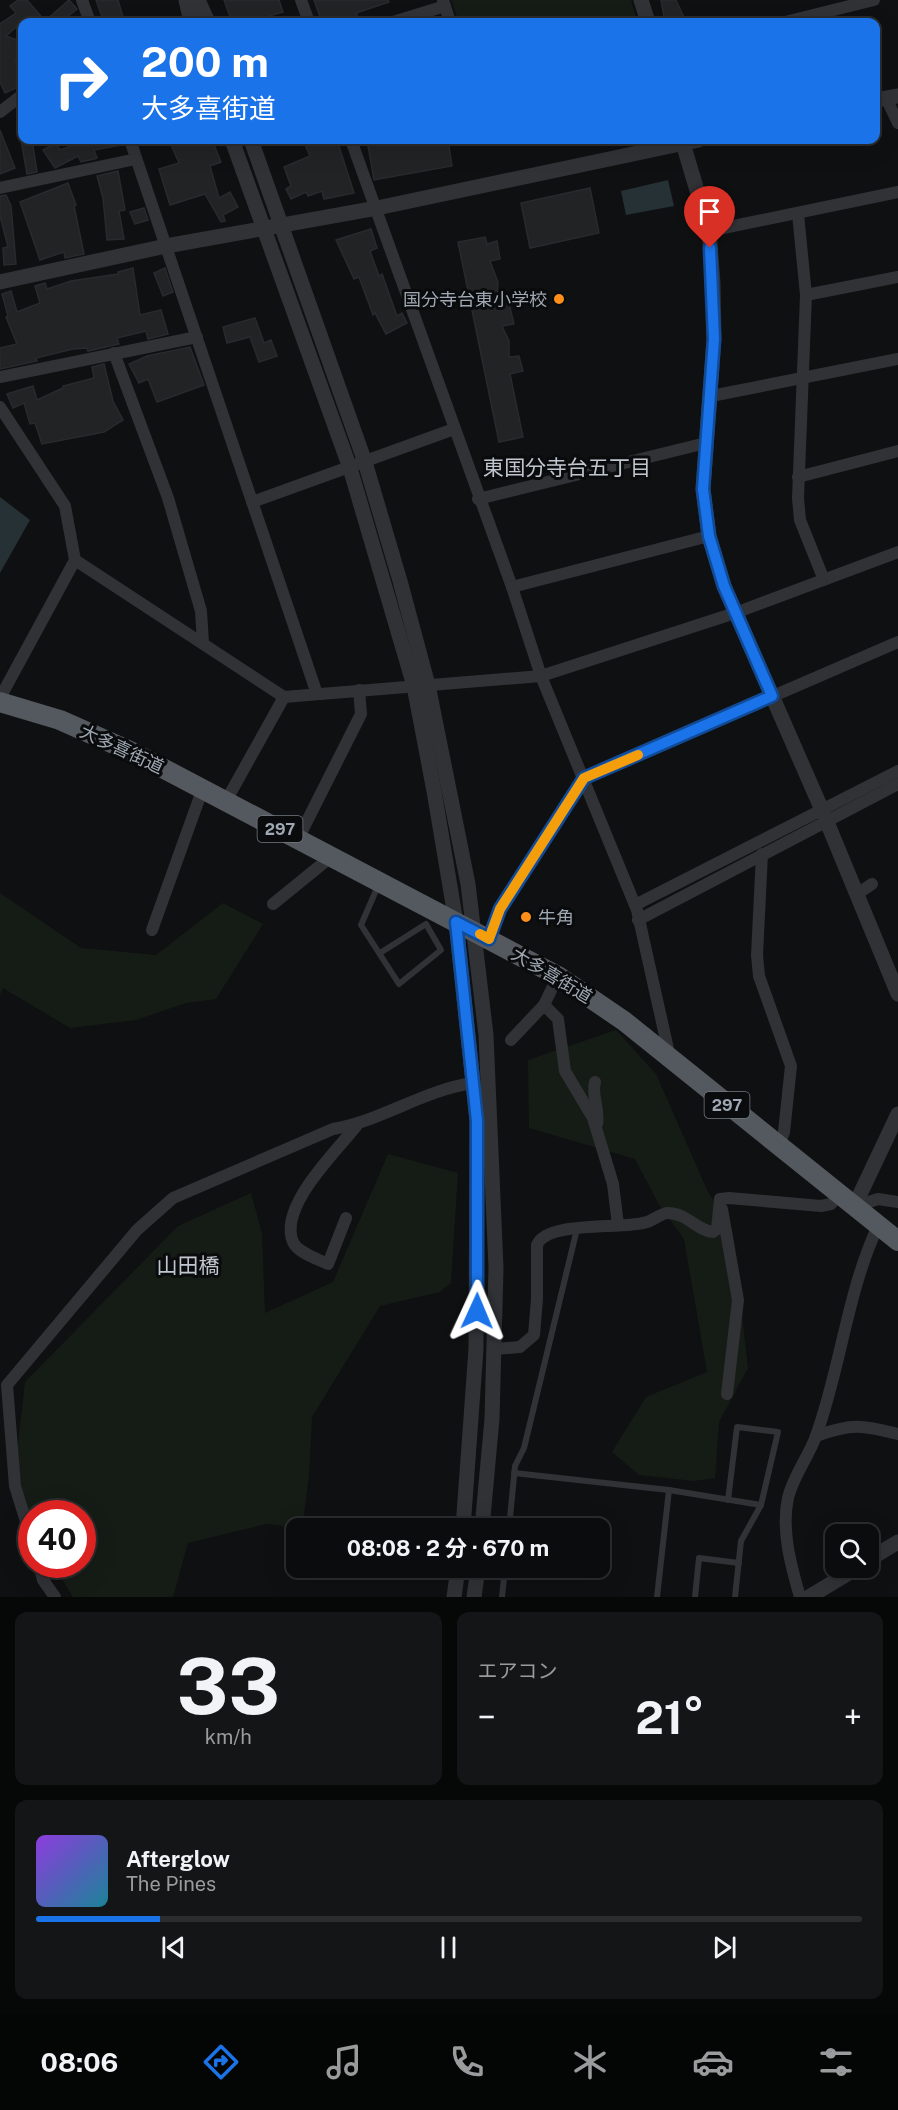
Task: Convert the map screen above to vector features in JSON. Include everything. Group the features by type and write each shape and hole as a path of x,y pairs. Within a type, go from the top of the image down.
{"highway":[{"name":"大多喜街道","path":"0,700 96,735 203,788 558,976 608,1010 670,1058 898,1241"}],"street":[{"path":"82,0 89,18"},
{"path":"186,0 189,18"},
{"path":"198,0 206,18"},
{"path":"301,0 308,18"},
{"path":"641,0 647,18"},
{"path":"801,18 874,0"},
{"path":"404,18 444,3 449,18"},
{"path":"0,112 18,98"},
{"path":"887,98 898,123"},
{"path":"131,144 317,694"},
{"path":"233,144 350,468 421,685 456,922 477,1121 478,1292 464,1518"},
{"path":"251,144 365,462 461,842 482,935 496,1268 490,1446 483,1518"},
{"path":"353,144 478,499 512,587 541,676 635,905 670,1058"},
{"path":"0,282 166,246 377,208 669,144"},
{"path":"684,144 709,231 714,339 703,489 709,536 735,613 824,816 898,994"},
{"path":"0,188 136,159"},
{"path":"709,231 898,192"},
{"path":"798,214 806,295 798,477 801,520 824,580"},
{"path":"806,295 898,277"},
{"path":"0,377 197,337"},
{"path":"114,353 168,498 201,611 203,644"},
{"path":"711,396 898,359"},
{"path":"0,407 65,506 75,560 0,700"},
{"path":"252,502 454,429"},
{"path":"478,499 706,443"},
{"path":"798,477 898,451"},
{"path":"512,587 709,536"},
{"path":"75,560 284,697 541,676 735,613 898,552"},
{"path":"482,935 584,778 898,642"},
{"path":"298,838 361,714 359,690"},
{"path":"226,801 284,697"},
{"path":"639,920 762,854 898,771"},
{"path":"635,905 824,816 898,784"},
{"path":"152,930 203,788"},
{"path":"762,854 757,956 759,976 791,1066 783,1132 779,1145"},
{"path":"273,904 332,856"},
{"path":"856,894 873,884"},
{"path":"511,1040 544,1005 558,976"},
{"path":"544,1005 558,1019 565,1071 587,1107 596,1128 613,1184 618,1225"},
{"path":"596,1082 594,1087 599,1115 596,1128"},
{"path":"19,1500 15,1486 7,1385 137,1230 173,1198 333,1129 357,1125 434,1091 473,1083"},
{"path":"847,1201 898,1114"},
{"path":"346,1218 328,1264 299,1248 293,1242 291,1219 298,1201 357,1125"},
{"path":"720,1199 729,1197 821,1206 878,1199 898,1202"},
{"path":"495,1349 520,1347 534,1335 537,1299 536,1254 539,1240 554,1233 577,1229 646,1223 667,1213 690,1219 704,1231 713,1232 717,1229 720,1199"},
{"path":"720,1199 738,1300 727,1394"},
{"path":"800,1597 791,1567 787,1530 788,1497 816,1436 850,1304 878,1226"},
{"path":"816,1436 838,1428 859,1425 898,1434"},
{"path":"470,1445 490,1446"},
{"path":"879,1553 898,1542"},
{"path":"42,1578 55,1597"},
{"path":"454,1597 457,1578"},
{"path":"474,1597 477,1578"},
{"path":"809,1597 840,1578"}],"lane":[{"path":"380,882 361,925 399,984 441,950 426,924 380,953"},
{"path":"510,1518 514,1473 524,1448 577,1229"},
{"path":"728,1500 737,1427 778,1432 761,1505 741,1541 735,1597"},
{"path":"514,1473 669,1490 761,1505"},
{"path":"657,1597 669,1490"},
{"path":"695,1597 699,1558 739,1563"},
{"path":"502,1597 504,1578"}],"shaded area":[{"path":"451,0 631,0 636,18 458,18"},
{"path":"668,180 674,206 626,215 621,191"},
{"path":"0,497 30,520 0,573"},
{"path":"0,893 81,948 156,955 223,903 263,924 216,999 186,1003 136,1020 70,1028 3,988 0,995"},
{"path":"616,1030 656,1074 708,1192 732,1228 748,1368 719,1422 715,1478 694,1481 639,1475 612,1452 646,1397 707,1372 684,1239 658,1203 635,1159 529,1128 528,1060"},
{"path":"388,1154 458,1173 451,1283 440,1292 380,1306 312,1417 309,1476 303,1518 286,1518 286,1526 266,1524 188,1543 173,1597 73,1597 61,1578 96,1578 96,1500 19,1500 13,1488 25,1382 178,1226 251,1193 262,1233 265,1313 333,1282"}],"building":[{"path":"18,0 27,0 42,18 18,18 18,26 6,36 18,40 15,62 18,62 18,87 5,93 0,82 0,24 16,13 10,6"},
{"path":"69,0 77,9 66,18 48,18"},
{"path":"96,0 118,0 123,18 103,18"},
{"path":"224,0 279,0 283,12 263,18 231,18"},
{"path":"314,0 388,0 389,2 356,13 358,18 321,18"},
{"path":"661,0 676,0 684,18 664,18"},
{"path":"0,130 15,168 0,174"},
{"path":"22,144 33,144 37,172 27,174"},
{"path":"57,144 60,150 77,144 122,145 94,150 97,158 81,162 78,156 55,168 43,150"},
{"path":"171,144 214,144 221,162 210,166 219,198 230,192 238,207 223,215 225,221 221,222 205,194 170,205 159,169 179,163"},
{"path":"305,144 338,144 354,193 324,199 322,191 308,196 306,192 291,199 286,189 291,186 284,167 310,156"},
{"path":"368,144 449,144 452,166 374,180"},
{"path":"118,171 125,210 119,211 124,239 107,240 103,198 97,176"},
{"path":"68,183 76,205 74,206 84,254 65,258 64,252 40,260 20,202"},
{"path":"590,188 599,233 530,248 521,203"},
{"path":"6,195 11,206 16,264 4,265 3,248 8,247 0,216 0,196"},
{"path":"144,208 148,220 135,224 130,212"},
{"path":"371,229 377,248 370,251 379,276 382,274 397,316 402,313 407,323 386,334 375,313 373,315 359,277 354,279 336,240"},
{"path":"485,237 487,244 497,241 500,259 490,261 498,282 497,301 508,299 514,324 502,326 509,341 509,357 519,356 523,371 510,374 523,437 499,442 458,242"},
{"path":"133,268 140,315 161,310 168,334 148,339 146,331 117,338 119,344 88,351 87,348 73,349 36,358 37,361 0,369 0,348 17,344 6,317 8,316 2,294 11,291 17,312 40,303 35,286 45,283 47,289 71,281 118,274 118,272"},
{"path":"165,268 173,292 163,296 154,273"},
{"path":"255,318 264,343 271,340 277,356 259,362 250,337 227,343 223,327"},
{"path":"190,347 204,385 157,402 148,379 139,383 129,364 147,356"},
{"path":"104,364 113,401 123,420 104,432 42,444 35,423 30,424 24,403 13,408 7,394 33,386 37,400 63,386 94,378 92,367"}],"slow traffic":[{"path":"480,934 489,939 500,909 584,778 638,755"}],"place":[{"name":"国分寺台東小学校","path":"559,299"},
{"name":"牛角","path":"526,917"}],"district":[{"name":"東国分寺台五丁目","path":"567,467"},
{"name":"山田橋","path":"188,1265"}],"route":[{"path":"477,1311 477,1121 456,922 489,939 500,909 584,778 772,696 724,586 709,536 703,489 714,339 710,248"}]}
